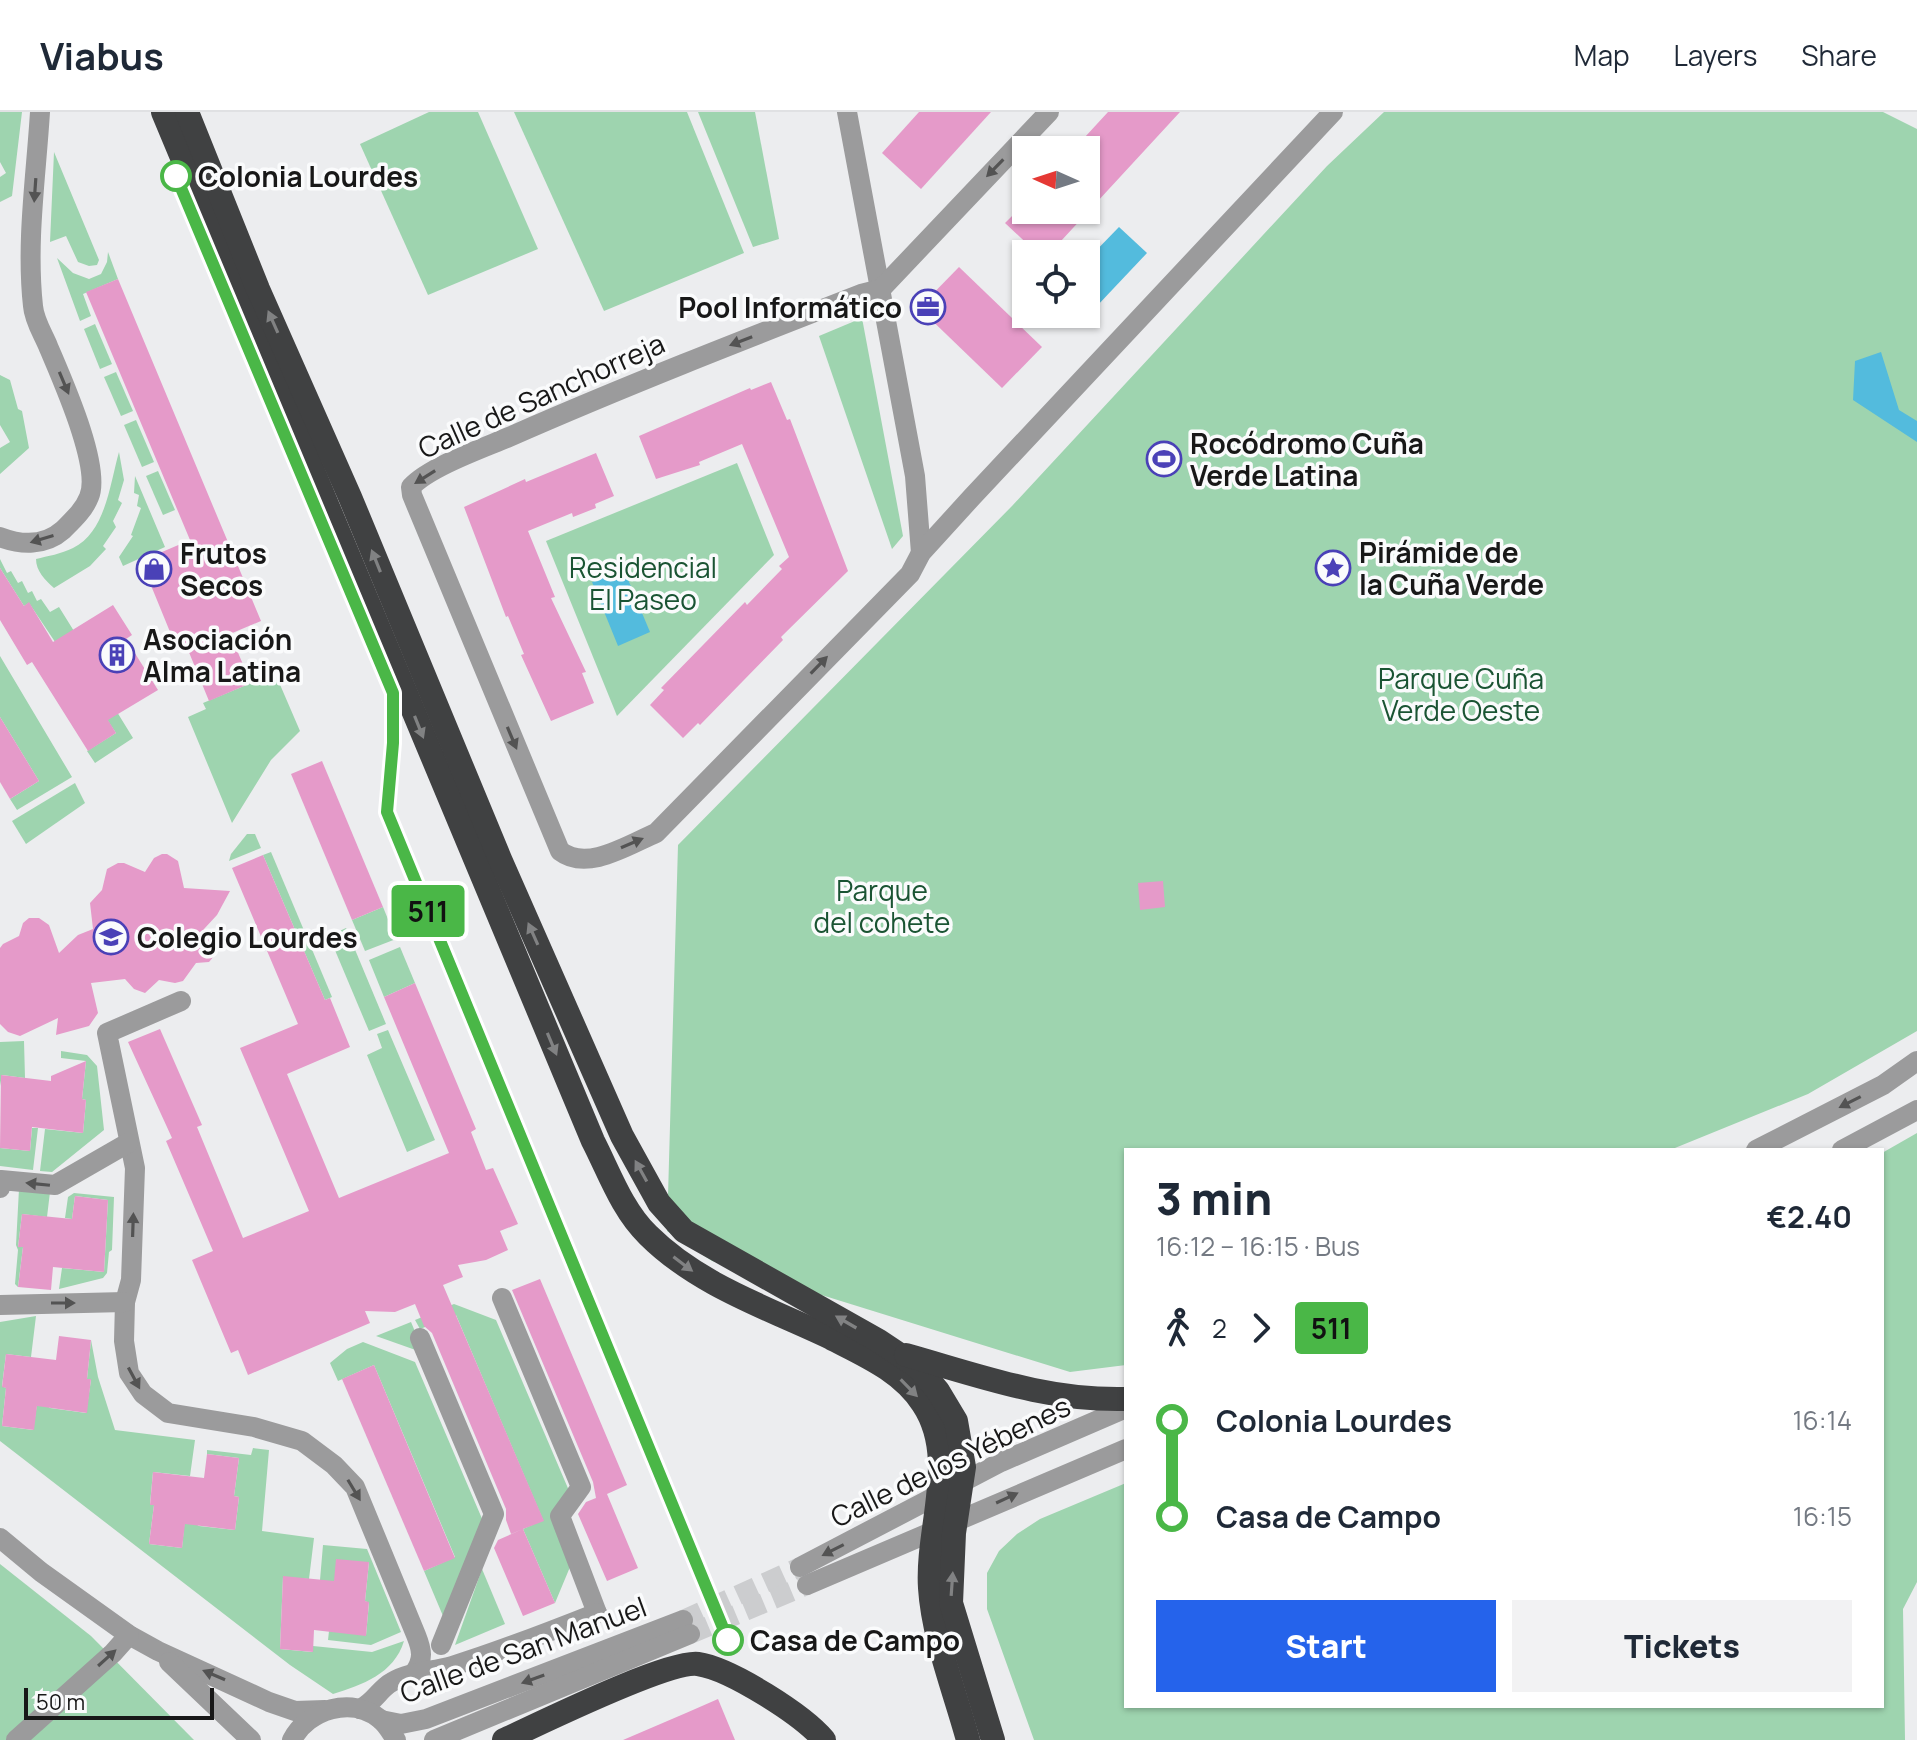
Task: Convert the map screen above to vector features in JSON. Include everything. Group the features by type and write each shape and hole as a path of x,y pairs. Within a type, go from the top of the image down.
{"highway":[{"path":"163,112 557,1056 593,1141 627,1208 646,1233 692,1271 734,1294 876,1360 902,1380 923,1403 936,1428 940,1458 930,1589 934,1616 968,1740"},
{"path":"187,112 258,289 350,497 500,859 622,1136 659,1203 684,1231 918,1367 938,1391 956,1421 964,1467 956,1522 951,1603 993,1740"},
{"path":"895,1352 1015,1388 1067,1397 1124,1399"},
{"path":"504,1740 662,1670 697,1664 723,1673 764,1694 815,1730 824,1740"},
{"path":"516,1740 621,1691 679,1671 702,1670 790,1717 817,1740"}],"street":[{"path":"0,537 13,542 35,543 59,533 77,516 91,494 88,453 73,406 33,311 30,257 40,112"},
{"path":"847,112 915,476 921,553"},
{"name":"Calle de Sanchorreja","path":"921,553 910,574 656,833 581,861 568,858 560,851 411,487 418,479 463,457 598,397 861,294 881,289 1049,112"},
{"path":"921,553 1333,112"},
{"path":"181,1001 107,1033 135,1168 131,1280 125,1302 124,1341 129,1373 143,1394 168,1413 254,1427 302,1441 334,1465 355,1487 422,1651 420,1664 414,1673"},
{"path":"1760,1148 1883,1085 1917,1061"},
{"path":"1846,1148 1917,1110"},
{"path":"0,1188 1,1180 55,1185 128,1143"},
{"path":"360,1709 377,1699 381,1690 392,1681 414,1673 446,1668 597,1613 560,1516 581,1487 502,1298"},
{"path":"0,1305 125,1302"},
{"path":"420,1338 494,1514 441,1645"},
{"name":"Calle de los Yébenes","path":"1124,1409 1001,1462 937,1496 803,1576 933,1533 1037,1485 1124,1450"},
{"path":"0,1538 41,1572 129,1635 158,1651 295,1711 342,1707 360,1709 381,1720 396,1740"},
{"name":"Calle de San Manuel","path":"381,1720 401,1724 426,1719 610,1651 687,1627 434,1740"},
{"path":"16,1740 129,1635"},
{"path":"158,1651 251,1740"},
{"path":"292,1740 309,1718 325,1710"}],"green space":[{"path":"0,112 22,112 12,196 0,202 0,177 6,173 0,162"},
{"path":"429,112 478,112 538,249 428,295 360,144"},
{"path":"514,112 687,112 744,253 604,311"},
{"path":"698,112 755,112 779,239 753,247"},
{"name":"Parque Cuña Verde Oeste","path":"1384,112 1883,112 1917,129 1917,1031 1808,1094 1675,1148 1124,1148 1124,1365 1070,1372 712,1261 667,1231 678,845 1012,506 1327,166"},
{"path":"54,152 99,260 97,265 78,262 66,236 50,242"},
{"path":"108,252 118,279 83,294 91,316 80,321 57,258 73,273 89,279 101,274"},
{"path":"862,318 903,536 892,549 819,336"},
{"path":"95,324 112,364 100,369 84,329"},
{"path":"116,372 133,411 121,416 104,377"},
{"path":"0,375 10,380 18,409 22,411 29,448 0,474 0,448 10,442 0,425"},
{"path":"136,420 154,462 142,467 124,425"},
{"path":"119,452 124,480 118,500 122,503 113,521 116,527 103,546 106,549 90,566 54,588 39,571 36,559 73,548 93,531 105,506"},
{"name":"Residencial El Paseo","path":"737,463 774,555 617,716 546,541"},
{"path":"158,471 175,510 163,515 146,476"},
{"path":"135,476 165,547 123,566 119,557 133,536 141,508 137,506 139,495 134,493"},
{"path":"0,559 7,573 11,571 18,583 22,581 28,593 32,591 37,601 41,599 50,612 59,607 87,652 82,655 133,738 95,763 87,751 116,733 29,603 24,606 0,568"},
{"path":"0,656 72,777 17,810 10,799 39,781 0,717"},
{"path":"275,673 300,731 271,760 232,823 188,717 206,709 203,703"},
{"path":"75,783 85,803 26,844 12,821"},
{"path":"247,834 255,834 261,848 229,861 231,854"},
{"path":"271,852 332,997 325,1000 263,855"},
{"path":"383,907 396,939 365,951 352,920"},
{"path":"346,928 386,1024 369,1031 329,936"},
{"path":"400,947 415,983 384,997 369,960"},
{"path":"388,1030 435,1140 407,1152 367,1055 382,1048 377,1034"},
{"path":"24,1041 25,1078 2,1075 0,1086 0,1042"},
{"path":"61,1051 87,1055 97,1066 104,1130 52,1172 40,1171 45,1129 83,1133 86,1100 82,1099 86,1061 61,1058"},
{"path":"32,1128 38,1128 33,1170 0,1166 0,1148 30,1151"},
{"path":"1917,1133 1917,1582 1903,1609 1905,1740 1034,1740 987,1609 987,1573 999,1551 1040,1519 1124,1484 1124,1708 1884,1708 1884,1152"},
{"path":"19,1189 50,1192 47,1217 22,1214 18,1247 23,1247 18,1287 15,1284"},
{"path":"74,1193 114,1197 112,1250 103,1278 59,1289 62,1268 104,1272 108,1200 75,1196 72,1219 65,1218 68,1197"},
{"path":"454,1304 496,1320 570,1493 570,1567 555,1603 523,1529 543,1520 456,1315 420,1329 415,1320"},
{"path":"36,1316 31,1357 6,1354 2,1426 33,1430 38,1398 50,1408 86,1413 91,1380 87,1379 91,1340 98,1377 115,1430 195,1440 190,1476 153,1472 150,1504 154,1505 149,1544 182,1548 185,1517 199,1526 235,1530 239,1497 234,1496 239,1458 207,1454 207,1450 251,1455 253,1448 269,1450 262,1531 314,1538 309,1579 283,1577 280,1649 312,1652 313,1646 372,1652 404,1641 393,1662 366,1682 333,1694 290,1665 0,1441 0,1322"},
{"path":"411,1322 424,1353 376,1336"},
{"path":"363,1342 415,1362 483,1521 443,1616 424,1571 455,1557 374,1365 338,1381 330,1363 347,1349"},
{"path":"323,1545 367,1549 401,1632 371,1645 328,1640 329,1631 366,1635 369,1562 333,1589 320,1580"},
{"path":"0,1564 91,1636 194,1740 0,1740"},
{"path":"482,1569 505,1624 455,1645"}],"water":[{"path":"1119,227 1147,253 1100,303 1100,247"},
{"path":"1881,352 1899,410 1917,421 1917,442 1853,400 1855,361"},
{"path":"624,570 650,632 618,646 592,582"}],"building":[{"path":"919,112 991,112 921,189 882,153"},
{"path":"1108,112 1180,112 1100,199 1100,136 1086,136"},
{"path":"1012,216 1012,224 1077,224 1062,240 1023,240 1005,223"},
{"path":"959,267 1012,318 1012,328 1022,328 1042,347 1002,388 919,308"},
{"path":"118,279 261,621 230,634 251,683 209,701 186,645 177,649 141,561 190,540 86,292"},
{"path":"771,382 787,420 790,419 848,571 781,637 783,640 700,725 698,723 683,738 650,705 664,690 661,688 745,602 747,605 782,569 779,566 789,557 742,444 699,462 700,465 656,479 639,436"},
{"path":"596,453 614,496 595,504 596,508 573,517 572,513 528,531 555,597 551,598 586,672 582,673 594,703 551,721 521,655 524,654 506,617 464,507 525,479 526,482"},
{"path":"0,568 24,606 29,602 53,642 113,605 132,635 126,639 158,690 108,720 116,733 88,751 32,662 27,665 0,620"},
{"path":"0,717 39,781 10,799 0,782"},
{"path":"322,761 383,907 352,920 291,774"},
{"name":"Colegio Lourdes","path":"162,854 178,861 184,888 230,891 217,915 204,929 215,944 214,956 209,962 196,963 183,981 159,980 145,993 134,989 125,979 91,983 98,1013 89,1026 56,1035 58,1018 20,1036 8,1032 0,1024 0,948 3,944 19,936 23,923 29,918 39,918 49,925 59,953 78,935 93,929 90,903 102,890 107,869 124,863 145,872 154,858"},
{"path":"263,855 325,1000 330,998 350,1047 287,1074 339,1198 449,1153 384,997 415,983 476,1129 471,1132 486,1170 493,1168 518,1224 500,1231 508,1250 486,1260 458,1265 463,1277 443,1285 544,1521 511,1534 506,1509 432,1333 424,1326 415,1304 395,1312 365,1311 370,1323 248,1375 238,1350 231,1353 192,1260 213,1251 166,1141 172,1138 128,1042 160,1029 202,1125 197,1127 243,1238 309,1211 240,1048 298,1024 232,868"},
{"path":"1163,881 1165,907 1140,910 1138,883"},
{"path":"86,1061 82,1099 86,1100 83,1133 32,1127 30,1151 0,1148 1,1075 51,1081 51,1076"},
{"path":"75,1196 108,1200 104,1272 53,1267 51,1290 18,1287 23,1247 18,1247 22,1214 72,1219"},
{"path":"540,1279 627,1485 607,1494 638,1568 607,1581 578,1514 586,1502 596,1498 593,1482 512,1290"},
{"path":"59,1336 91,1340 87,1413 37,1406 34,1430 2,1426 6,1354 56,1360"},
{"path":"374,1365 455,1558 424,1571 342,1379"},
{"path":"207,1454 239,1458 234,1496 239,1497 235,1530 185,1524 182,1548 149,1544 154,1505 150,1505 153,1472 204,1478"},
{"path":"523,1529 555,1603 523,1616 494,1548 498,1540"},
{"path":"336,1559 369,1562 365,1601 369,1602 366,1636 314,1630 313,1652 280,1649 283,1576 334,1581"},
{"path":"718,1699 735,1740 623,1740 686,1713"}],"tunnel":[{"path":"683,1620 800,1567"},
{"path":"690,1634 807,1585"}],"bus line":[{"name":"511","path":"176,176 393,693 393,743 387,812 728,1640"}],"place":[{"name":"Colonia Lourdes","path":"176,176"},
{"name":"Pool Informático","path":"928,307"},
{"name":"Rocódromo Cuña Verde Latina","path":"1164,459"},
{"name":"Pirámide de la Cuña Verde","path":"1333,568"},
{"name":"Frutos Secos","path":"154,569"},
{"name":"Asociación Alma Latina","path":"117,655"},
{"name":"Colegio Lourdes","path":"111,937"},
{"name":"Casa de Campo","path":"728,1640"}],"park label":[{"name":"Parque del cohete","path":"882,906"}]}
